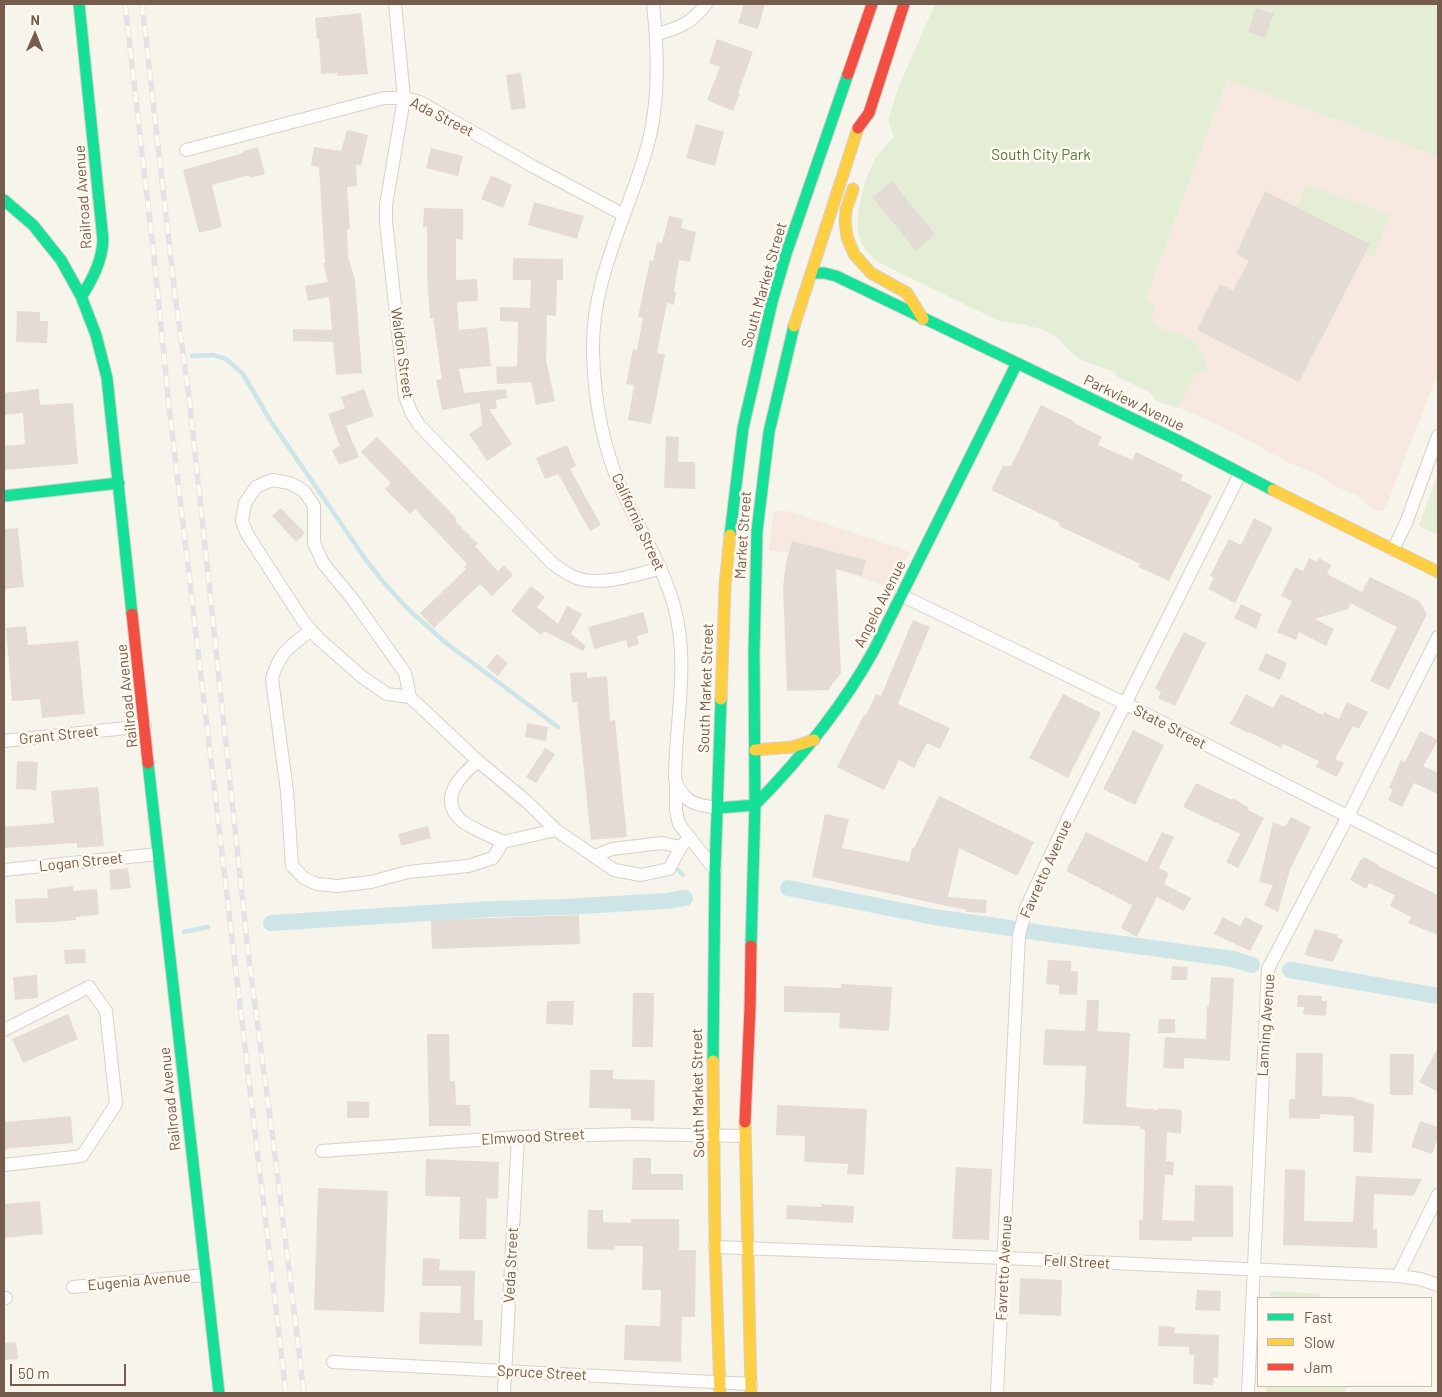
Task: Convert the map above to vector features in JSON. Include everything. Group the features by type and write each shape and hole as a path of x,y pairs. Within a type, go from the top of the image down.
{"main road":[{"name":"Railroad Avenue","path":"79,4 103,240 102,256 98,270 82,296 99,345 107,378 158,854 219,1393"},
{"name":"South Market Street","path":"720,1388 715,1247 713,1006 715,870 725,586 730,535 743,428 772,302 786,254 872,4"},
{"path":"811,273 858,129 869,113 904,4"},
{"path":"869,113 870,131"},
{"path":"822,183 834,148 830,125"},
{"path":"858,173 846,210 845,225 849,244 855,256 870,273 907,293 923,319"},
{"path":"4,200 32,225 56,252 69,271 82,296"},
{"path":"806,257 811,273"},
{"name":"Parkview Avenue","path":"811,273 824,272 836,276 1177,440 1240,474 1438,572"},
{"path":"772,302 802,276 811,273"},
{"name":"Market Street","path":"755,806 755,566 760,496 769,432 783,368 811,273"},
{"name":"Angelo Avenue","path":"755,806 784,776 814,740 858,679 1017,363"},
{"path":"4,496 118,483"},
{"path":"754,750 792,748 814,740"},
{"path":"718,808 755,806 750,1008 744,1136 751,1388"}],"street":[{"name":"Waldon Street","path":"395,4 404,98 386,205 386,222 405,396 411,412 419,425 552,563 571,576 580,580 599,581 661,568"},
{"name":"California Street","path":"653,4 656,34 655,108 638,178 600,284 593,327 595,392 603,436 613,469 623,495 661,568 677,618 682,662 676,779 677,817 679,824 715,870"},
{"path":"656,34 672,31 687,23 706,4"},
{"name":"Ada Street","path":"186,150 384,98 404,98 420,102 534,167 624,214"},
{"path":"1393,550 1405,524 1438,436"},
{"name":"Favretto Avenue","path":"997,1393 1020,930 1026,908 1124,703 1240,474"},
{"path":"410,697 387,694 343,660 311,630 247,534 242,521 245,503 256,487 272,480 290,483 304,491 314,506 314,543 323,563 354,601 405,673 410,697 478,761 556,830 614,870 641,875 669,869 689,836"},
{"name":"State Street","path":"901,595 1124,703 1438,862"},
{"path":"311,630 283,652 272,679 287,790 292,866 304,878 317,884 337,886 372,882 408,872 468,866 493,858 503,842"},
{"name":"Lanning Avenue","path":"1248,1393 1268,969 1348,816 1438,636"},
{"name":"Grant Street","path":"4,741 145,726"},
{"path":"478,761 464,772 454,787 451,798 453,811 462,822 503,842 556,830"},
{"path":"676,779 681,792 688,801 718,808"},
{"path":"594,856 612,849 662,843 681,847"},
{"name":"Logan Street","path":"4,870 158,854"},
{"path":"4,1030 89,987 106,1011 116,1104 82,1156 4,1165"},
{"name":"Elmwood Street","path":"322,1151 518,1137 630,1134 744,1136"},
{"name":"Veda Street","path":"504,1393 518,1137"},
{"path":"1398,1276 1438,1195"},
{"name":"Fell Street","path":"715,1247 1398,1276 1420,1278 1438,1285"},
{"name":"Eugenia Avenue","path":"74,1288 205,1276"},
{"name":"Spruce Street","path":"333,1362 505,1370 720,1388 751,1388"}],"shaded area":[{"path":"1227,80 1438,157 1438,372 1387,504 1380,511 1375,510 1354,494 1334,486 1313,472 1291,464 1223,427 1175,406 1164,404 1149,392 1118,377"},
{"path":"773,511 787,511 910,552 892,588 785,552 769,551"}],"green space":[{"name":"South City Park","path":"935,4 1438,4 1438,157 1227,80 1146,300 1156,306 1152,317 1156,326 1186,337 1197,345 1208,371 1196,374 1179,408 1164,404 1156,400 1149,392 1118,377 1114,372 1083,361 1047,331 1026,325 999,321 880,263 864,248 858,228 861,196 872,165 894,137 888,120 899,86"},
{"path":"1306,184 1390,215 1374,257 1365,254 1355,274 1338,265 1297,207"},
{"path":"1438,473 1438,535 1419,526"},
{"path":"1273,1291 1321,1294 1321,1297 1270,1297"},
{"path":"1266,1387 1347,1387 1344,1393 1266,1393"}],"building":[{"path":"744,4 765,4 758,29 738,23"},
{"path":"1256,8 1274,14 1265,38 1248,32"},
{"path":"361,13 368,74 337,76 337,73 321,74 319,39 317,39 315,18"},
{"path":"717,39 753,52 733,111 707,100 720,67 709,63"},
{"path":"521,73 526,108 511,110 506,75"},
{"path":"696,124 724,132 715,166 686,158"},
{"path":"347,130 368,135 361,166 356,164 357,186 347,187 350,229 347,229 348,256 355,280 362,373 336,375 333,342 293,341 293,329 332,330 329,297 308,301 305,286 328,282 323,263 325,263 319,167 311,165 314,147 341,151"},
{"path":"258,147 265,174 250,178 249,175 212,185 222,227 199,233 183,170"},
{"path":"431,148 463,156 458,176 426,168"},
{"path":"491,175 512,185 503,208 481,199"},
{"path":"892,181 935,234 916,251 872,197"},
{"path":"1265,191 1370,244 1299,382 1197,330 1220,284 1233,290 1249,261 1236,254"},
{"path":"534,202 584,216 577,239 528,225"},
{"path":"424,208 463,209 463,240 456,239 456,280 477,279 478,301 457,302 459,330 487,327 491,366 459,369 464,393 506,389 507,398 496,400 497,409 489,409 512,444 487,461 469,434 482,425 480,403 442,410 436,380 442,379 433,318 430,319 427,276 427,227 423,227"},
{"path":"669,216 683,219 681,228 696,232 690,262 679,260 674,305 667,303 657,353 665,355 651,424 628,420 634,385 626,384 633,349 637,350 643,318 638,317 650,260 653,261 657,242 662,243"},
{"path":"513,258 563,259 563,280 557,280 556,316 547,315 546,360 555,401 536,405 531,382 497,384 496,367 517,366 518,322 500,321 500,307 530,308 531,280 513,280"},
{"path":"17,311 40,312 40,321 48,321 47,343 16,342"},
{"path":"39,389 40,405 73,403 78,464 4,470 4,446 25,444 23,413 4,415 4,393"},
{"path":"364,389 374,416 346,426 359,457 339,465 332,450 340,446 328,414 345,408 341,397"},
{"path":"1041,405 1102,437 1098,445 1132,460 1136,452 1183,475 1181,480 1212,496 1169,581 1138,567 1140,564 1059,526 1060,523 991,490 1003,466 1011,466"},
{"path":"666,436 679,437 678,462 695,462 695,489 664,488"},
{"path":"377,437 457,519 455,521 478,544 475,546 498,571 504,565 513,575 492,596 480,584 434,628 420,613 466,569 464,567 467,564 415,509 410,514 385,489 391,483 361,452"},
{"path":"567,445 576,466 570,469 601,525 590,531 558,474 545,479 536,458"},
{"path":"281,508 305,533 296,542 272,516"},
{"path":"1254,518 1273,528 1235,603 1208,589 1214,578 1210,576 1229,539 1241,545"},
{"path":"18,528 24,587 4,589 4,529"},
{"path":"792,541 866,560 862,576 836,569 841,673 828,690 787,691 783,587 786,563"},
{"path":"1309,558 1317,562 1319,558 1331,565 1327,574 1362,592 1370,577 1419,601 1427,614 1389,690 1370,681 1397,627 1350,603 1348,609 1315,619 1334,629 1326,646 1299,632 1296,640 1277,632 1292,601 1281,596 1295,567 1303,571"},
{"path":"531,586 545,597 537,607 558,624 567,606 582,614 571,634 586,646 583,651 544,631 541,635 511,611"},
{"path":"1241,604 1262,614 1256,629 1234,618"},
{"path":"643,612 649,633 637,636 639,644 628,648 626,640 594,649 588,627"},
{"path":"913,620 930,627 898,704 950,728 940,749 927,743 914,768 899,760 884,790 837,767 864,715 866,716 876,694 881,696"},
{"path":"26,626 28,645 78,641 85,714 42,718 40,699 12,701 6,628"},
{"path":"1184,632 1206,643 1175,706 1158,698 1161,692 1155,688"},
{"path":"1266,653 1287,663 1280,680 1258,670"},
{"path":"497,654 508,663 498,676 486,667"},
{"path":"587,672 587,678 607,676 610,721 615,720 627,837 591,840 577,702 572,702 570,673"},
{"path":"1063,694 1101,713 1068,778 1029,758"},
{"path":"1246,694 1273,708 1281,694 1323,715 1324,712 1339,719 1347,702 1368,712 1359,729 1353,726 1335,759 1344,763 1337,777 1316,767 1319,761 1283,744 1281,748 1230,724"},
{"path":"527,723 548,727 546,741 525,737"},
{"path":"1133,730 1164,745 1135,805 1103,789"},
{"path":"1420,731 1438,740 1423,766 1438,773 1438,794 1414,783 1402,807 1388,800 1393,789 1389,788 1401,760 1405,762"},
{"path":"545,748 555,754 536,783 526,777"},
{"path":"17,761 38,762 36,790 16,789"},
{"path":"1196,783 1232,800 1233,798 1249,808 1248,810 1264,818 1238,868 1226,862 1240,834 1183,807"},
{"path":"98,787 104,846 77,848 77,843 4,848 4,827 54,823 51,791"},
{"path":"939,796 1034,842 1017,876 959,848 948,897 987,900 986,913 966,912 966,910 812,877 825,814 849,819 842,848 909,862 912,848 914,848"},
{"path":"1291,817 1311,827 1290,870 1278,912 1264,905 1273,885 1259,882 1273,822 1285,827"},
{"path":"428,826 431,838 401,846 398,834"},
{"path":"1086,832 1147,862 1162,832 1174,837 1159,868 1169,873 1164,884 1191,898 1184,911 1157,897 1137,937 1121,928 1132,905 1066,871"},
{"path":"1364,857 1378,866 1438,895 1438,935 1408,923 1411,917 1390,906 1395,895 1369,883 1366,889 1350,880 1361,859"},
{"path":"128,868 131,888 111,890 109,870"},
{"path":"73,886 73,891 97,889 99,915 76,917 76,920 56,922 16,923 15,899 48,898 47,889"},
{"path":"579,915 580,944 432,949 431,920"},
{"path":"1223,917 1240,926 1245,917 1263,926 1250,951 1214,934"},
{"path":"1315,929 1338,935 1337,937 1343,940 1333,962 1304,955"},
{"path":"85,949 86,963 65,964 64,950"},
{"path":"1048,960 1071,961 1071,971 1078,971 1077,995 1059,994 1059,985 1046,984"},
{"path":"1172,966 1188,967 1187,980 1171,980"},
{"path":"37,975 38,998 15,1000 13,977"},
{"path":"1211,977 1234,978 1230,1061 1184,1058 1184,1069 1163,1068 1165,1037 1206,1039 1207,1006 1209,1007"},
{"path":"841,984 892,987 889,1031 839,1028 840,1013 784,1012 784,986 841,988"},
{"path":"633,993 654,993 653,1047 632,1047"},
{"path":"1298,995 1322,996 1322,1001 1327,1001 1326,1016 1303,1014 1304,1007 1297,1007"},
{"path":"1087,1000 1099,1000 1098,1031 1130,1033 1126,1107 1182,1110 1181,1134 1167,1132 1166,1161 1174,1162 1173,1175 1165,1175 1162,1220 1194,1221 1195,1185 1233,1186 1233,1237 1192,1237 1192,1241 1139,1240 1139,1220 1143,1220 1145,1130 1140,1129 1140,1126 1083,1124 1086,1066 1043,1065 1045,1029 1085,1031"},
{"path":"547,1001 574,1001 573,1025 546,1024"},
{"path":"68,1014 78,1039 23,1063 12,1039"},
{"path":"1159,1019 1175,1019 1175,1033 1158,1033"},
{"path":"427,1034 449,1034 450,1081 455,1081 456,1105 470,1105 471,1126 429,1126"},
{"path":"1438,1048 1438,1092 1419,1082"},
{"path":"1296,1053 1323,1053 1322,1096 1351,1097 1374,1105 1372,1153 1353,1152 1354,1116 1320,1114 1320,1119 1289,1118 1289,1099 1295,1099"},
{"path":"1390,1054 1414,1054 1413,1095 1390,1095"},
{"path":"590,1070 613,1070 613,1079 655,1080 654,1121 631,1120 631,1109 589,1108"},
{"path":"347,1101 369,1102 369,1118 347,1118"},
{"path":"777,1105 867,1109 864,1175 847,1174 848,1164 804,1162 805,1136 776,1135"},
{"path":"71,1116 73,1143 4,1149 4,1122"},
{"path":"1420,1121 1438,1127 1438,1137 1432,1154 1411,1147"},
{"path":"633,1158 651,1158 651,1174 683,1174 683,1190 632,1190"},
{"path":"426,1159 499,1162 498,1199 487,1198 486,1239 459,1239 460,1197 425,1196"},
{"path":"956,1167 992,1169 989,1240 952,1239"},
{"path":"1285,1169 1305,1170 1304,1221 1353,1222 1356,1176 1422,1179 1413,1196 1374,1194 1373,1229 1377,1229 1377,1248 1283,1245"},
{"path":"318,1188 388,1191 384,1312 314,1310"},
{"path":"40,1201 43,1234 4,1238 4,1204"},
{"path":"822,1204 854,1206 853,1223 786,1219 787,1205 821,1207"},
{"path":"588,1210 603,1210 603,1222 631,1223 631,1219 679,1219 679,1250 696,1250 695,1317 682,1317 681,1362 624,1360 625,1325 660,1326 661,1290 642,1290 643,1246 615,1246 615,1250 587,1249"},
{"path":"423,1258 440,1259 439,1270 475,1271 474,1320 483,1320 482,1346 419,1344 420,1312 460,1313 461,1286 422,1286"},
{"path":"1020,1278 1062,1280 1061,1316 1019,1314"},
{"path":"1197,1290 1221,1291 1220,1311 1195,1310"},
{"path":"1159,1326 1175,1327 1174,1333 1219,1335 1218,1378 1214,1377 1213,1385 1193,1384 1194,1355 1189,1355 1189,1347 1158,1346"},
{"path":"16,1342 18,1359 4,1360 4,1343"}],"waterway":[{"path":"192,356 213,355 226,359 243,374 270,420 366,560 409,610 446,643 558,727"},
{"path":"676,868 683,875"},
{"path":"788,888 934,917 1010,928"},
{"path":"271,923 492,909 667,901 685,898"},
{"path":"184,932 208,927"},
{"path":"1027,931 1233,959 1252,965"},
{"path":"1290,970 1438,996"}],"railway":[{"path":"125,4 169,406 286,1393"},
{"path":"142,4 175,295 190,405 249,960 304,1393"}],"traffic: fast":[{"path":"79,4 103,240 101,255 96,269 82,296"},
{"path":"730,535 743,428 772,302 786,254 848,74"},
{"path":"4,200 33,225 61,260 81,296 96,335 107,378 132,614"},
{"path":"811,273 824,273 836,276 1177,440 1273,490"},
{"path":"751,946 755,805 754,652 757,531 769,432 794,326"},
{"path":"718,808 755,805 820,732 848,692 874,650 1017,363"},
{"path":"4,496 119,483"},
{"path":"713,1061 715,870 721,699"},
{"path":"148,763 219,1393"}],"traffic: slow":[{"path":"794,326 858,128"},
{"path":"853,189 846,210 845,221 847,237 854,254 871,273 907,293 923,319"},
{"path":"1273,490 1438,572"},
{"path":"721,699 725,586 730,535"},
{"path":"755,750 792,747 814,740"},
{"path":"713,1061 715,1247 720,1393"},
{"path":"745,1122 751,1393"}],"traffic: jam":[{"path":"848,74 872,4"},
{"path":"858,128 869,113 904,4"},
{"path":"132,614 148,763"},
{"path":"745,1122 751,946"}]}
